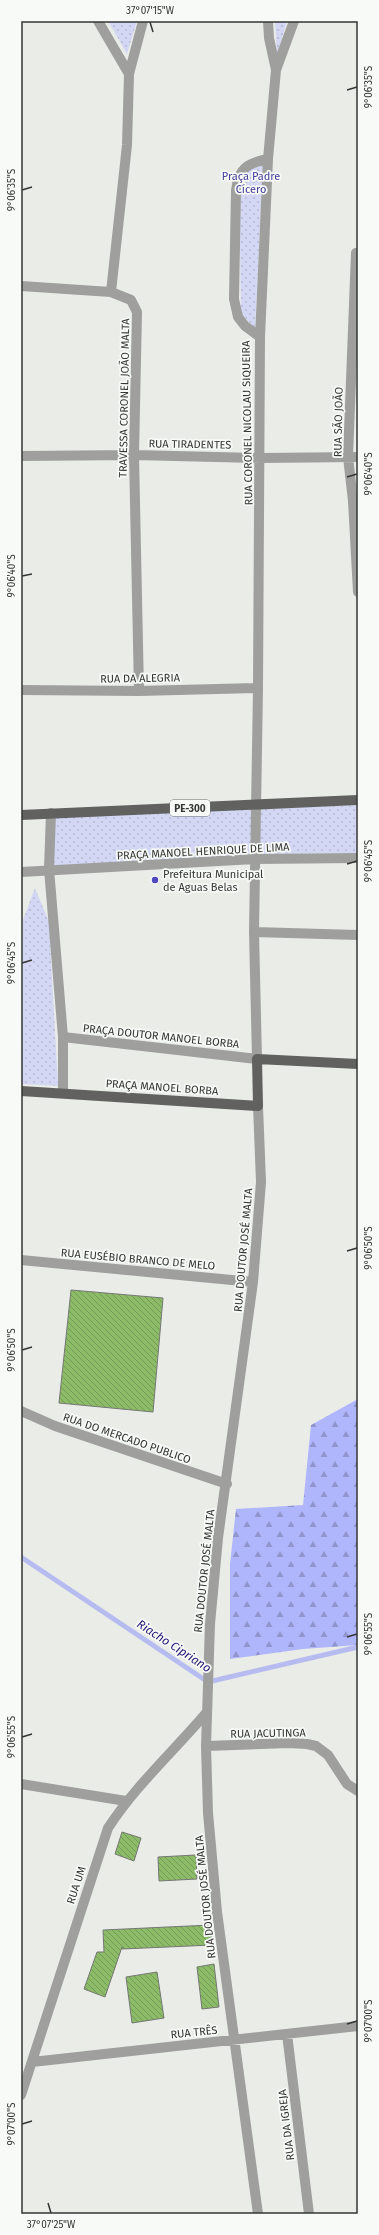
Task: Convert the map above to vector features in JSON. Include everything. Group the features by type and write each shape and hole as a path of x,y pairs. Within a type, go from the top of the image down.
{"main road":[{"name":"PE-300","path":"21,815 358,800"},
{"path":"258,1106 257,1058 358,1064"},
{"name":"PRAÇA MANOEL BORBA","path":"21,1090 258,1106"}],"street":[{"path":"98,21 129,74"},
{"path":"111,292 127,145 129,74 142,21"},
{"path":"268,21 269,38 276,70"},
{"path":"260,337 268,159 276,70 294,21"},
{"name":"RUA CORONEL NICOLAU SIQUEIRA","path":"257,1058 254,932 258,688 260,337 242,322 234,299 236,191 239,174 244,168 258,161 268,159"},
{"name":"RUA SÃO JOÃO","path":"356,253 353,457 358,592"},
{"name":"TRAVESSA CORONEL JOÃO MALTA","path":"21,286 111,292 131,300 138,312 134,455 139,691"},
{"name":"RUA TIRADENTES","path":"21,456 134,455 260,458 353,457"},
{"name":"RUA DA ALEGRIA","path":"21,690 139,691 258,688"},
{"path":"51,813 49,869 63,1037 63,1092"},
{"name":"PRAÇA MANOEL HENRIQUE DE LIMA","path":"21,872 49,869 255,859 358,858"},
{"path":"254,932 358,935"},
{"name":"PRAÇA DOUTOR MANOEL BORBA","path":"63,1037 257,1058"},
{"name":"RUA DOUTOR JOSÉ MALTA","path":"235,2040 212,1864 208,1813 206,1712 210,1624 218,1538 227,1484 253,1282 262,1182 258,1106"},
{"name":"RUA EUSÉBIO BRANCO DE MELO","path":"21,1260 253,1282"},
{"name":"RUA DO MERCADO PUBLICO","path":"21,1411 55,1426 227,1484"},
{"name":"RUA UM","path":"21,2095 108,1828 126,1801 183,1740 206,1712"},
{"name":"RUA JACUTINGA","path":"206,1746 288,1743 316,1746 328,1755 347,1784 358,1790"},
{"path":"21,1784 126,1801"},
{"name":"RUA TRÊS","path":"32,2062 358,2026"},
{"name":"RUA DA IGREJA","path":"287,2034 309,2214"},
{"path":"235,2040 258,2214"}],"green space":[{"path":"108,21 137,21 127,54"},
{"path":"275,21 287,21 277,55"},
{"name":"Praça Padre Cícero","path":"263,163 255,329 241,313 239,174"},
{"path":"358,805 358,853 259,854 261,808"},
{"path":"255,806 251,855 53,866 55,818"},
{"path":"35,888 49,922 58,1086 22,1084 23,920"},
{"path":"358,1399 358,1645 303,1649 230,1659 230,1564 236,1509 303,1505 311,1425"}],"building":[{"path":"71,1290 163,1298 153,1412 59,1403"},
{"path":"122,1832 141,1838 134,1861 115,1854"},
{"path":"196,1855 197,1879 159,1881 158,1857"},
{"path":"211,1925 212,1945 122,1949 122,1947 105,1997 84,1989 97,1952 104,1952 103,1930"},
{"path":"214,1964 219,2007 202,2009 197,1967"},
{"path":"157,1972 164,2018 132,2023 126,1977"}],"waterway":[{"name":"Riacho Cipriano","path":"21,1557 208,1682 358,1647"}],"place":[{"name":"Prefeitura Municipal de Aguas Belas","path":"155,880"}]}
